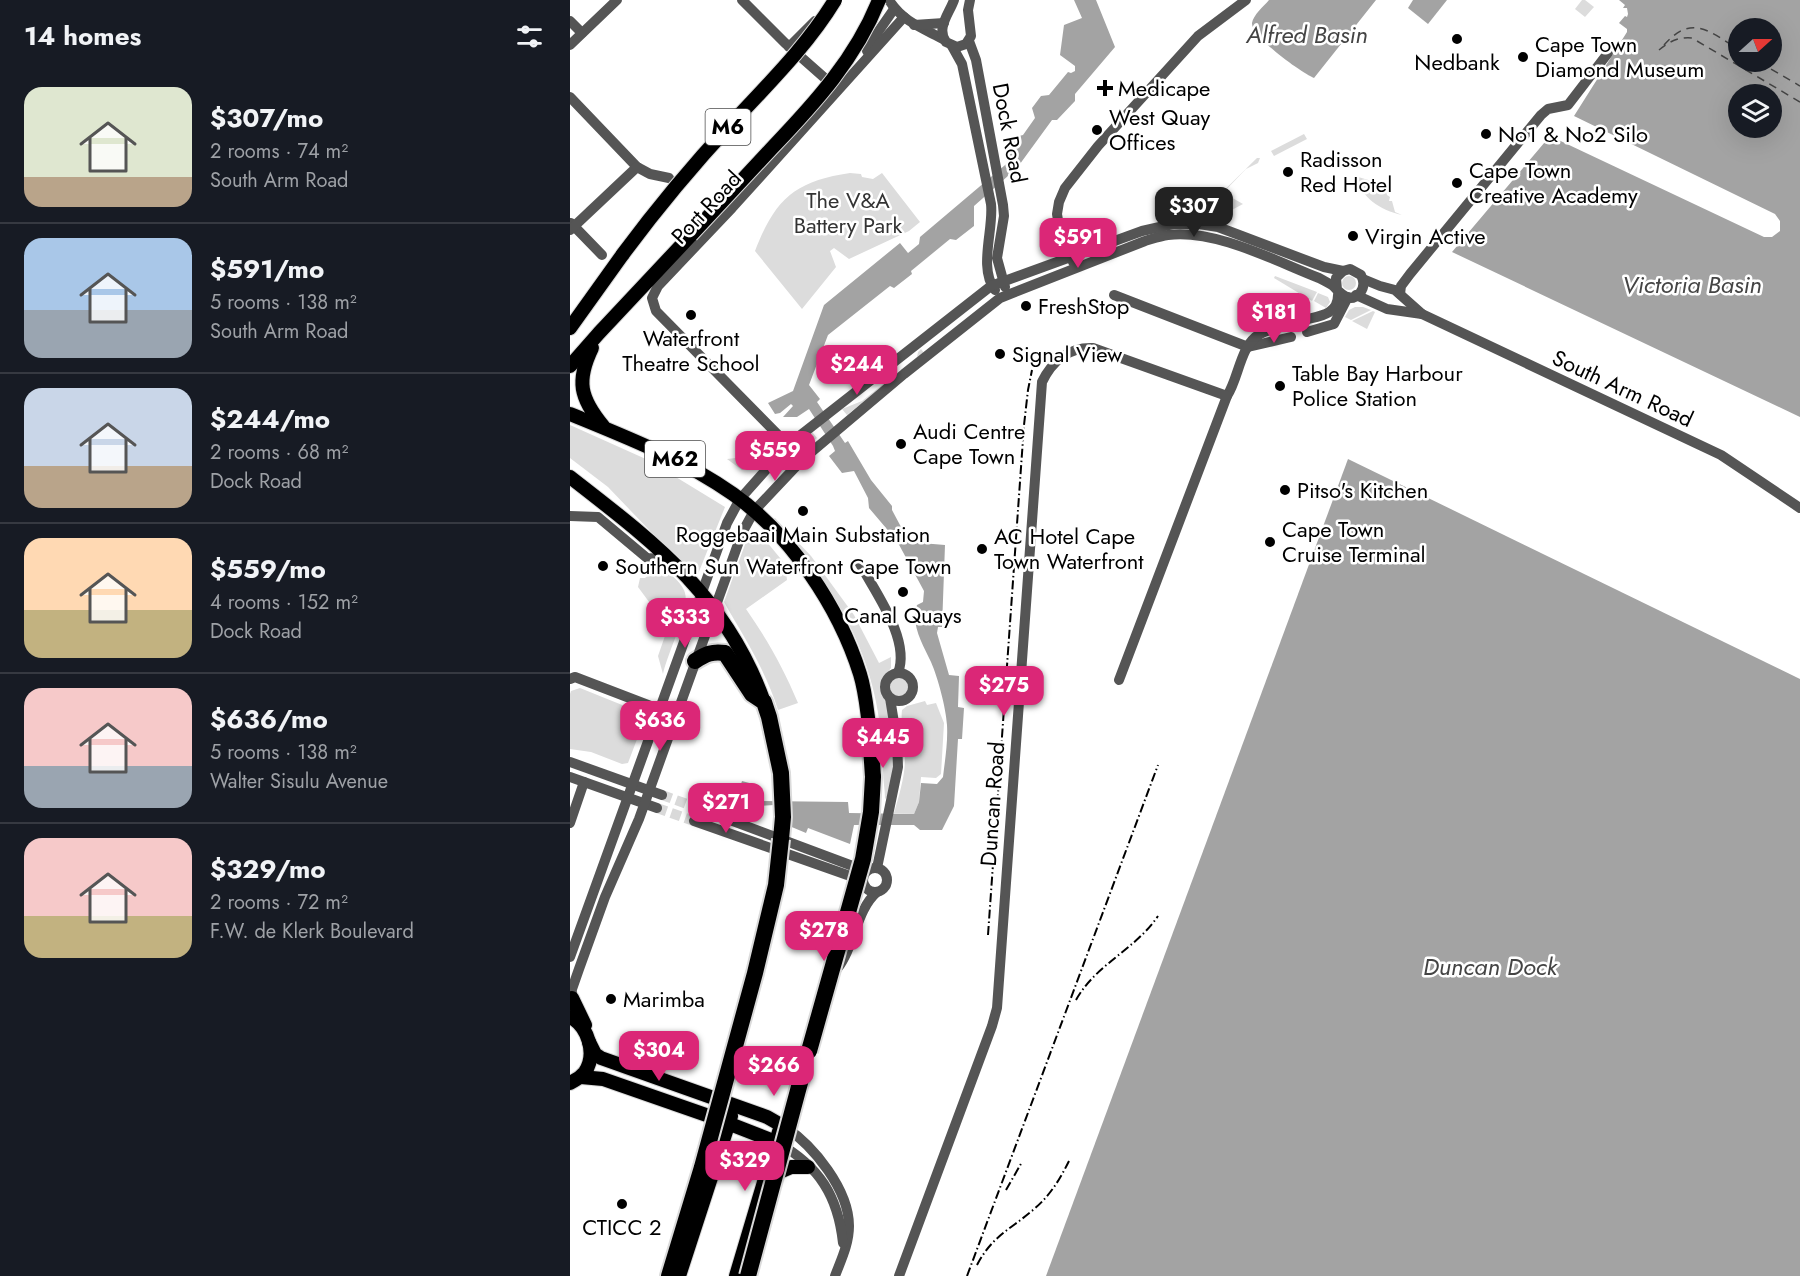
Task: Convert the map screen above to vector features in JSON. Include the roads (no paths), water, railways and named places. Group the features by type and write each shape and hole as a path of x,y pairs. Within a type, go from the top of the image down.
{"highway":[{"path":"669,1276 702,1167 755,973 776,885 783,817 778,754 765,704 752,694 725,653 706,653 695,662"},
{"path":"748,1276 869,835 873,785 870,732"}],"main road":[{"name":"M6","path":"570,328 662,201 801,47 820,24 835,0"},
{"name":"M6","path":"570,366 803,115 836,76 856,49 879,0"},
{"path":"599,333 585,363 581,383 588,405 606,428"},
{"name":"M62","path":"570,414 675,459 740,499"},
{"path":"570,477 653,543 703,593 715,608 752,670 765,704"},
{"path":"740,499 782,539 827,599 839,621 860,675 870,732"},
{"path":"572,998 596,1046 610,1061"},
{"path":"573,1018 584,1030 595,1054 766,1117 781,1125 736,1276"},
{"path":"573,1082 589,1066 589,1042"},
{"path":"573,1082 603,1079 776,1142"},
{"path":"679,1276 734,1105"},
{"path":"765,1180 787,1168 808,1167"}],"street":[{"path":"742,0 789,47 838,90"},
{"path":"789,47 815,21 827,0"},
{"path":"948,43 942,28 954,0"},
{"path":"892,4 914,25 948,43 962,46 969,41 972,31 968,10 970,0"},
{"path":"1075,268 1059,226 1057,214 1065,188 1098,146 1198,36 1246,0"},
{"path":"570,45 614,1"},
{"name":"Port Road","path":"862,62 892,4"},
{"path":"914,25 945,22 956,16 970,23"},
{"name":"Port Road","path":"788,446 656,311 652,298 658,286 732,208 904,17"},
{"path":"570,21 582,33"},
{"name":"Dock Road","path":"969,41 976,60 1004,216 997,258 1004,281 1004,296"},
{"name":"Dock Road","path":"948,43 962,64 985,175 992,221 987,255 991,286"},
{"path":"1395,309 1401,304 1401,286 1541,114 1548,109 1568,105 1608,53"},
{"path":"570,97 637,167 650,174 669,178"},
{"path":"602,255 571,226 637,167"},
{"path":"570,957 727,523 740,499 788,446 991,286 1070,256 1157,227 1173,224 1199,224 1234,232 1324,267 1342,271 1354,270 1363,279 1363,288 1352,296 1334,324 1307,332"},
{"path":"573,1018 574,981 605,897 639,819 742,534 754,511 802,460 904,374 1004,296 1145,241 1166,235 1198,236 1227,242 1319,278 1337,291 1352,296"},
{"path":"1304,320 1332,311 1338,300 1336,278 1342,271"},
{"name":"South Arm Road","path":"1363,279 1395,290 1422,314"},
{"path":"991,286 1004,296"},
{"path":"1114,295 1248,347 1291,337"},
{"name":"South Arm Road","path":"1352,296 1387,309 1422,314 1721,455 1800,508"},
{"path":"1119,680 1227,396 1248,347 1262,333 1288,325"},
{"name":"Duncan Road","path":"899,1276 997,1008 1042,382 1049,369 1061,357 1080,349 1093,348 1227,396"},
{"path":"570,516 590,516 603,521 647,558 671,560"},
{"path":"859,562 895,630 902,660 902,675 912,691 896,711 895,728"},
{"path":"835,1276 844,1252 849,1223 839,1190 831,1174 806,1145 781,1125 824,985 849,949 865,908 869,889 863,878 872,869 885,827 898,767 895,728 890,698 885,685 889,676 902,675 912,664 899,644"},
{"path":"573,678 661,710"},
{"path":"890,698 903,700"},
{"path":"570,762 662,795"},
{"path":"570,777 657,808"},
{"path":"570,823 584,782"},
{"path":"694,821 853,877 869,889 884,888 887,881 884,872 698,808"},
{"path":"776,1142 790,1150 823,1181 833,1199 841,1226 844,1252"}],"water":[{"path":"1074,0 1096,0 1115,47 1075,94 1075,101 1057,120 1052,120 1017,168 974,206 974,226 956,240 950,239 911,271 912,274 894,288 890,286 828,335 809,385 820,399 817,402 845,443 848,441 871,480 892,506 909,542 945,545 942,627 938,627 937,633 949,675 959,676 958,707 964,708 962,739 958,739 954,806 942,830 920,830 914,825 854,825 850,844 808,828 806,833 775,820 774,805 757,806 756,815 751,813 753,808 748,807 751,797 738,793 742,781 753,784 757,801 848,802 849,813 914,814 919,802 921,783 937,784 943,777 947,725 936,676 916,627 915,612 917,605 923,602 924,591 897,541 869,508 868,498 854,471 842,473 829,456 835,451 833,446 809,409 797,417 783,417 793,406 791,404 780,413 775,414 768,403 793,391 824,305 900,243 908,253 919,244 920,237 1011,160 1006,139 1023,135 1035,118 1032,108 1041,96 1049,95 1068,72 1075,71 1075,66 1060,55 1064,25 1082,18"},
{"name":"Alfred Basin","path":"1269,0 1376,0 1314,78 1278,54 1254,29 1252,23 1254,17"},
{"name":"Alfred Basin","path":"1413,0 1447,0 1428,24 1408,8"},
{"name":"Victoria Basin","path":"1619,0 1800,0 1800,417 1452,252 1550,136 1764,237 1772,237 1780,231 1780,221 1775,214 1574,116 1627,32 1627,29 1619,23 1628,14 1627,8 1623,8 1625,5"},
{"name":"Duncan Dock","path":"1348,459 1800,679 1800,1276 1046,1276"}],"tunnel":[{"path":"662,795 698,808"},
{"path":"657,808 694,821"}],"railway":[{"path":"988,935 1024,425 1032,370"},
{"path":"967,1276 1158,765"},
{"path":"1076,1000 1094,976 1149,928 1158,916"},
{"path":"977,1265 989,1247 1002,1234 1045,1199 1069,1161"},
{"path":"1006,1190 1022,1162"}],"place":[{"name":"Nedbank","path":"1457,39"},
{"name":"Cape Town Diamond Museum","path":"1523,57"},
{"name":"Medicape","path":"1105,88"},
{"name":"West Quay Offices","path":"1097,130"},
{"name":"No1 & No2 Silo","path":"1486,134"},
{"name":"Radisson Red Hotel","path":"1288,172"},
{"name":"Cape Town Creative Academy","path":"1457,183"},
{"name":"Virgin Active","path":"1353,236"},
{"name":"FreshStop","path":"1026,306"},
{"name":"Waterfront Theatre School","path":"691,315"},
{"name":"Signal View","path":"1000,354"},
{"name":"Table Bay Harbour Police Station","path":"1280,386"},
{"name":"Audi Centre Cape Town","path":"901,444"},
{"name":"Pitso's Kitchen","path":"1285,490"},
{"name":"Roggebaai Main Substation","path":"803,511"},
{"name":"Cape Town Cruise Terminal","path":"1270,542"},
{"name":"AC Hotel Cape Town Waterfront","path":"982,549"},
{"name":"Southern Sun Waterfront Cape Town","path":"603,566"},
{"name":"Canal Quays","path":"903,592"},
{"name":"Marimba","path":"611,999"},
{"name":"CTICC 2","path":"622,1204"}],"park label":[{"name":"The V&A Battery Park","path":"848,212"}]}
